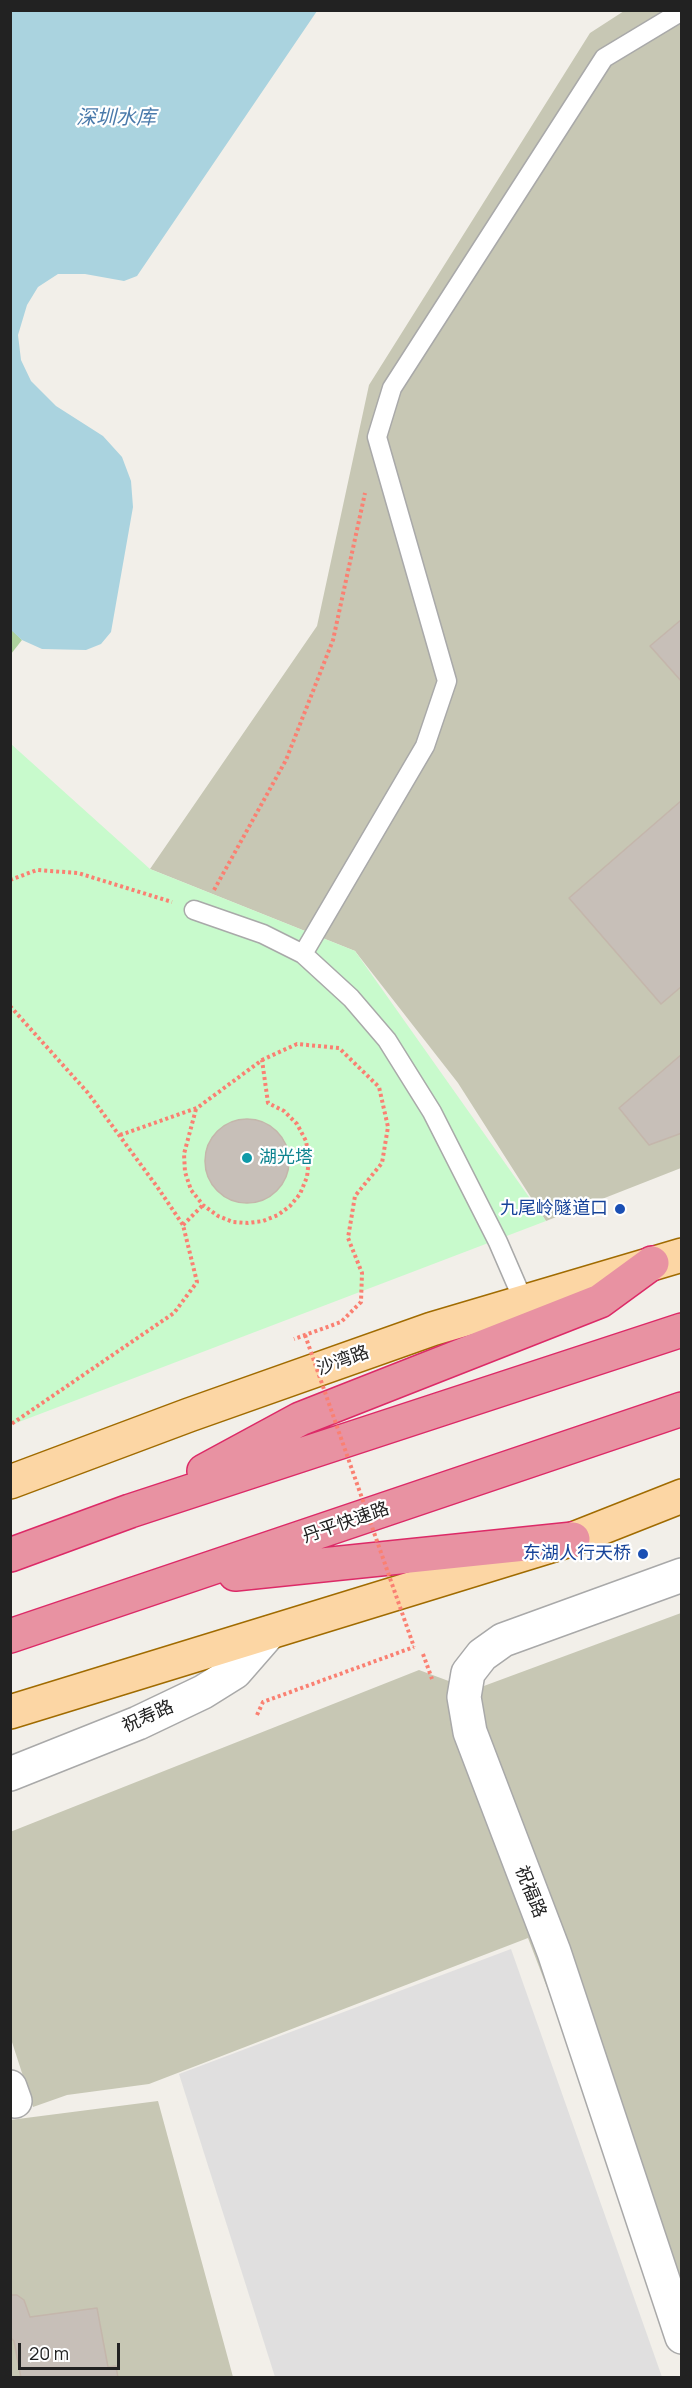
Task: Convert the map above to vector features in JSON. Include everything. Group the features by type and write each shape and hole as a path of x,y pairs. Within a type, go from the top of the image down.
{"highway":[{"path":"130,1511 300,1419 600,1301 667,1259"},
{"path":"10,1555 130,1511 681,1330"},
{"name":"丹平快速路","path":"10,1636 681,1409"},
{"path":"177,1580 573,1539"}],"main road":[{"name":"沙湾路","path":"10,1482 189,1415 432,1329 667,1259"},
{"path":"10,1712 573,1539 681,1496"}],"street":[{"name":"祝福路","path":"681,1575 503,1640 482,1655 468,1673 464,1697 470,1732 554,1952 681,2337"},
{"name":"祝寿路","path":"10,1774 138,1723 203,1692 234,1672 269,1633"}],"lane":[{"path":"303,954 425,746 447,681 377,437 392,388 604,57 681,11"},
{"path":"194,910 264,934 303,954 351,998 387,1040 432,1112 498,1242 524,1302"}],"path":[{"path":"10,879 37,870 78,873 194,910 209,899 286,760 333,640 366,486"},
{"path":"10,1006 88,1093 183,1225 197,1282 174,1313 10,1425"},
{"path":"120,1135 197,1108 262,1060 297,1044 339,1048 378,1087 388,1127 382,1164 355,1196 348,1238 362,1273 361,1302 341,1322 305,1335 414,1647 263,1701 256,1715"},
{"path":"197,1108 184,1154 185,1172 191,1190 203,1205 218,1216 233,1222 263,1221 278,1215 300,1194 307,1177 309,1159 306,1141 297,1124 284,1111 268,1103 262,1060"},
{"path":"183,1225 203,1205"},
{"path":"423,1654 432,1680"}],"shaded area":[{"path":"624,11 681,11 681,1168 546,1221 458,1083 355,951 150,869 317,626 369,385 590,33"},
{"path":"681,1613 681,2338 528,1938 149,2084 67,2095 33,2107 11,2039 10,1832 419,1670 473,1690"},
{"path":"511,1949 662,2377 275,2377 179,2074"},
{"path":"158,2101 233,2377 11,2377 10,2120"}],"green space":[{"path":"11,629 22,640 11,654"},
{"path":"11,744 150,869 355,951 546,1221 11,1425"}],"water":[{"name":"深圳水库","path":"10,11 317,11 137,276 124,281 85,274 58,274 38,287 27,305 18,335 21,360 31,381 56,406 103,436 122,457 131,481 133,507 111,632 101,644 86,650 42,649 22,640 11,630"}],"building":[{"path":"682,619 682,682 650,646"},
{"path":"682,800 682,986 661,1004 569,898"},
{"path":"682,1054 682,1133 649,1145 619,1108"},
{"name":"湖光塔","path":"239,1119 255,1119 271,1126 282,1137 289,1153 286,1177 277,1191 255,1203 239,1203 223,1196 212,1185 205,1169 205,1153 212,1137 223,1126"},
{"path":"10,2295 17,2295 24,2300 30,2317 97,2308 108,2367 116,2366 118,2378 21,2378 14,2341 10,2337"}],"place":[{"name":"湖光塔","path":"247,1158"},
{"name":"九尾岭隧道口","path":"620,1209"},
{"name":"东湖人行天桥","path":"643,1554"}]}
